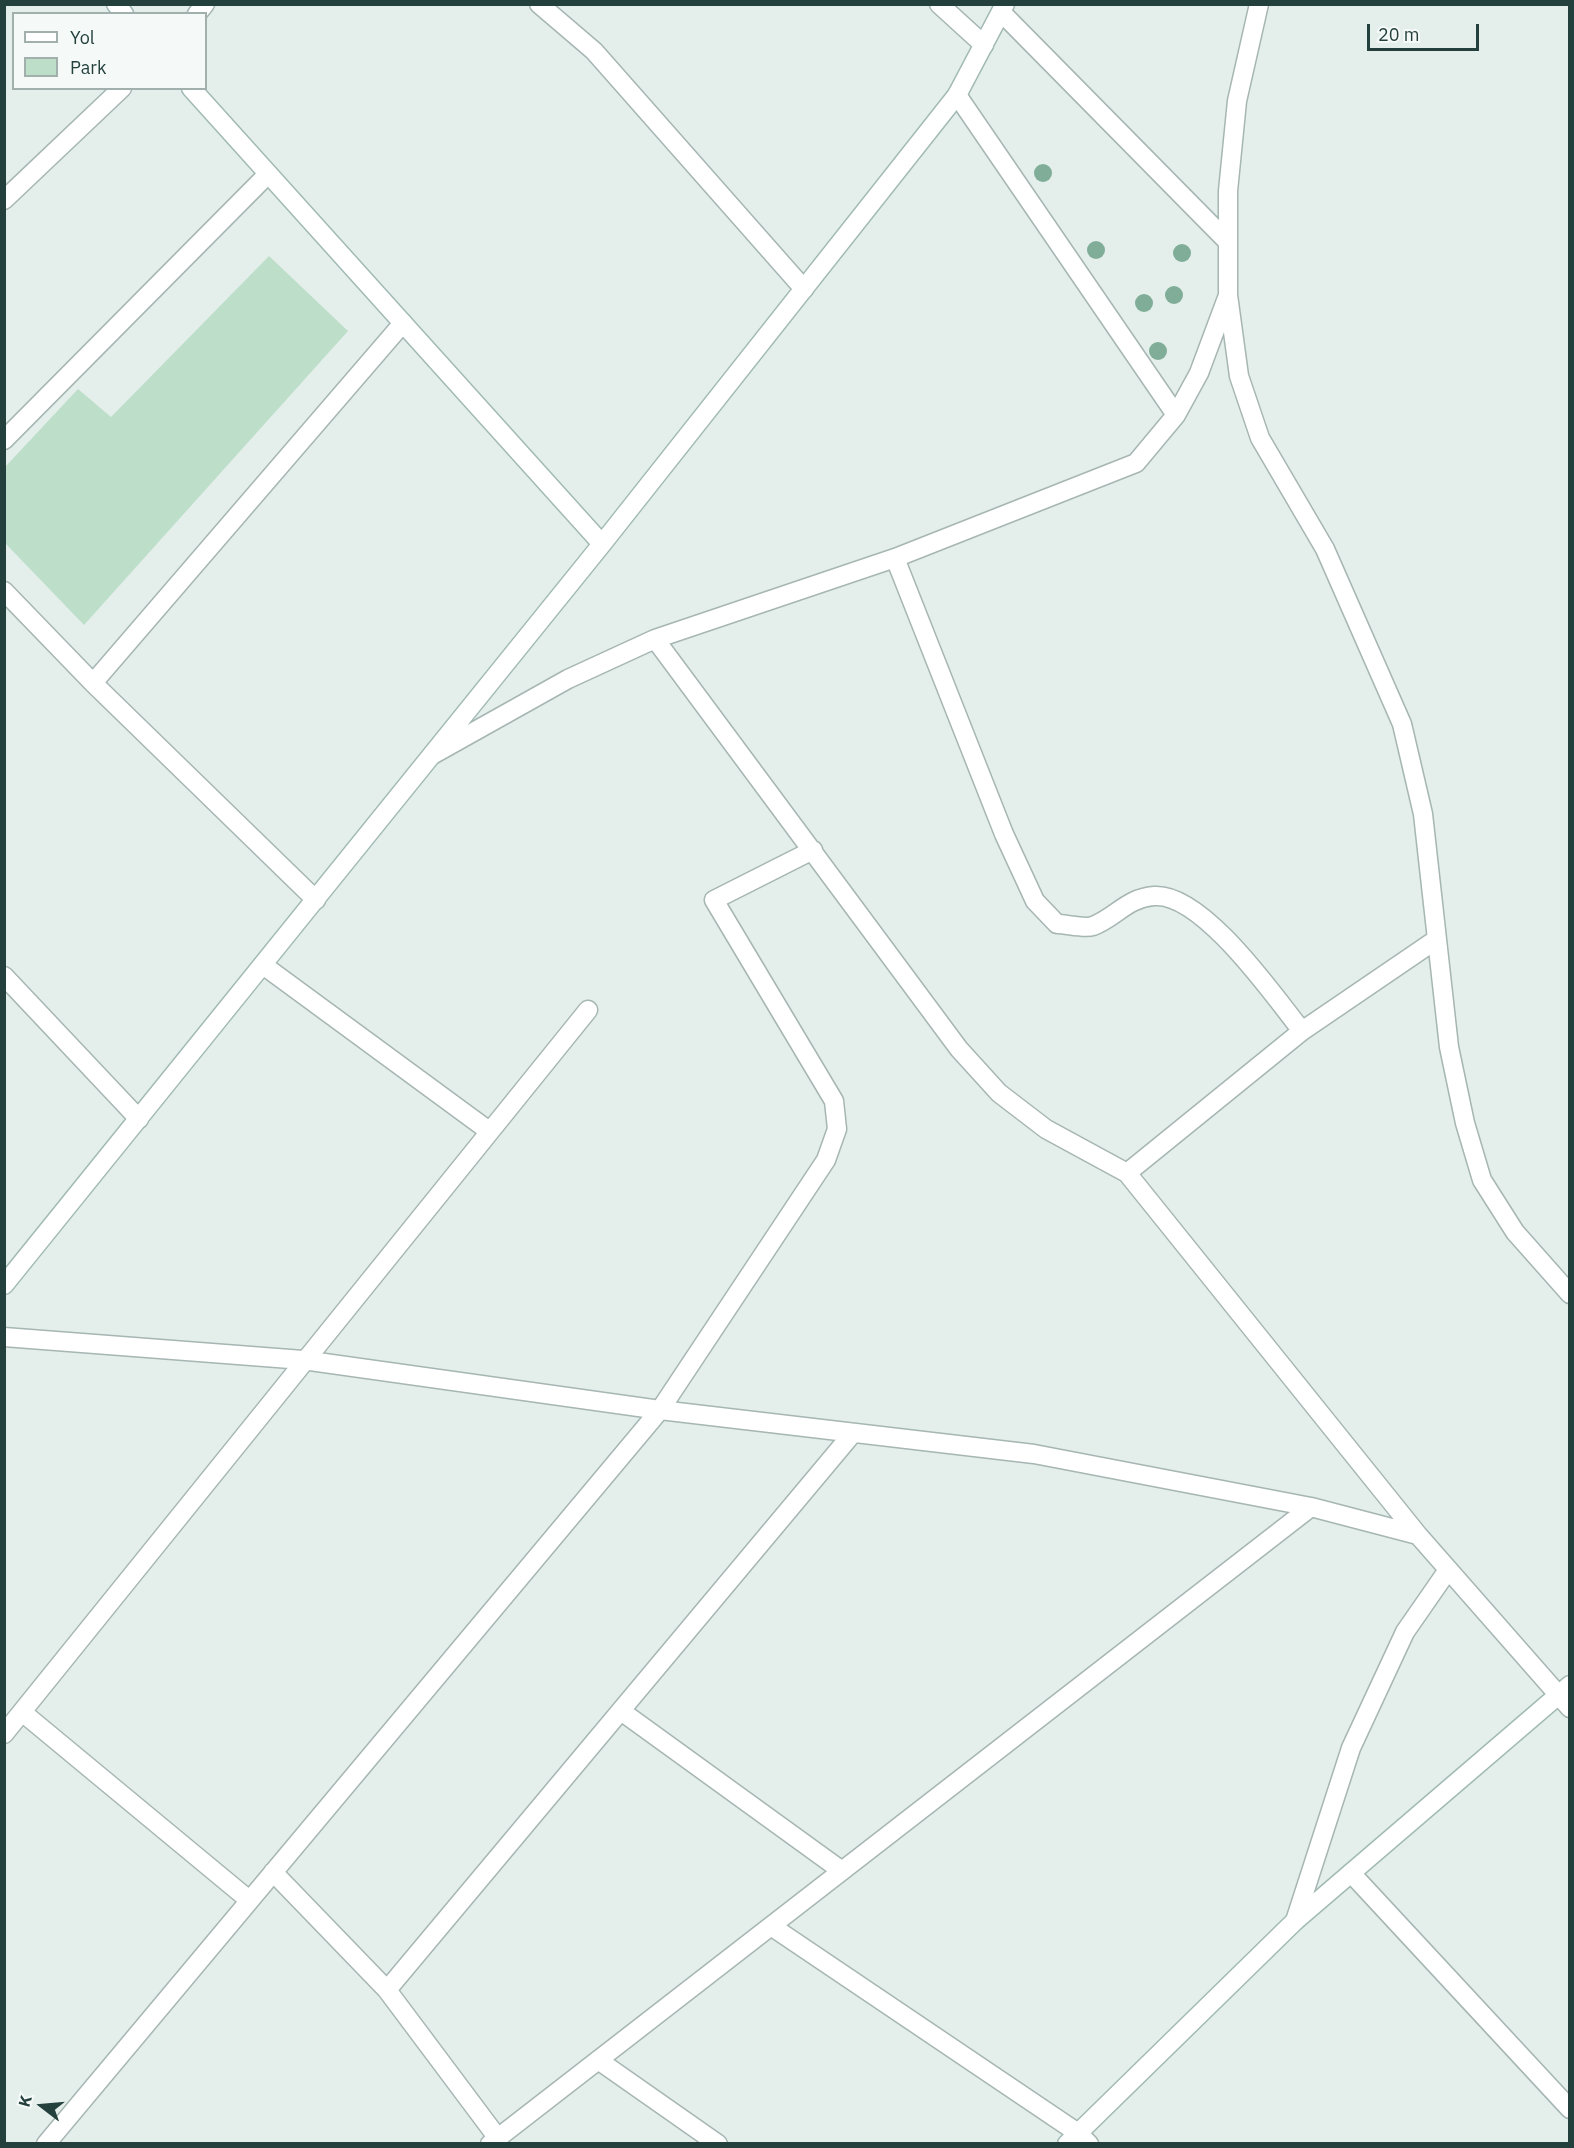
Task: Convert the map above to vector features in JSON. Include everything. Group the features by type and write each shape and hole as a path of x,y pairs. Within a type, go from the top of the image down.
{"street":[{"path":"539,4 594,51 804,289"},
{"path":"939,4 984,45"},
{"path":"1259,4 1237,102 1228,191 1228,295 1239,376 1260,438 1325,549 1402,724 1423,814 1449,1047 1465,1123 1482,1180 1515,1233 1569,1294"},
{"path":"4,1285 434,754 957,95 1003,8 1227,241"},
{"path":"4,200 120,90"},
{"path":"193,90 602,544"},
{"path":"957,95 1176,415"},
{"path":"4,440 268,174"},
{"path":"434,754 568,679 655,639 895,558 1136,463 1176,415 1199,373 1228,295"},
{"path":"93,683 403,323"},
{"path":"895,558 1004,834 1035,901 1057,924 1092,927 1126,903 1156,896 1186,906 1221,930 1302,1031"},
{"path":"4,591 93,683 315,900"},
{"path":"655,639 959,1049 999,1093 1046,1129 1126,1173 1418,1536 1566,1696 1295,1921 1078,2140 771,1926"},
{"path":"46,2144 660,1410 826,1160 837,1129 834,1101 714,900 813,850"},
{"path":"1126,1173 1302,1031 1437,939"},
{"path":"263,965 489,1131"},
{"path":"4,976 139,1119"},
{"path":"4,1734 303,1360 588,1010"},
{"path":"4,1336 303,1360 660,1410 1034,1454 1311,1507 1418,1536"},
{"path":"387,1990 853,1433"},
{"path":"273,1872 387,1990 494,2140 1311,1507"},
{"path":"1295,1921 1351,1748 1405,1632 1448,1570"},
{"path":"621,1711 842,1871"},
{"path":"22,1712 249,1900"},
{"path":"1351,1873 1569,2109"},
{"path":"598,2060 718,2144"}],"green space":[{"path":"269,256 348,331 84,625 5,543 5,467 78,389 111,417"}]}
